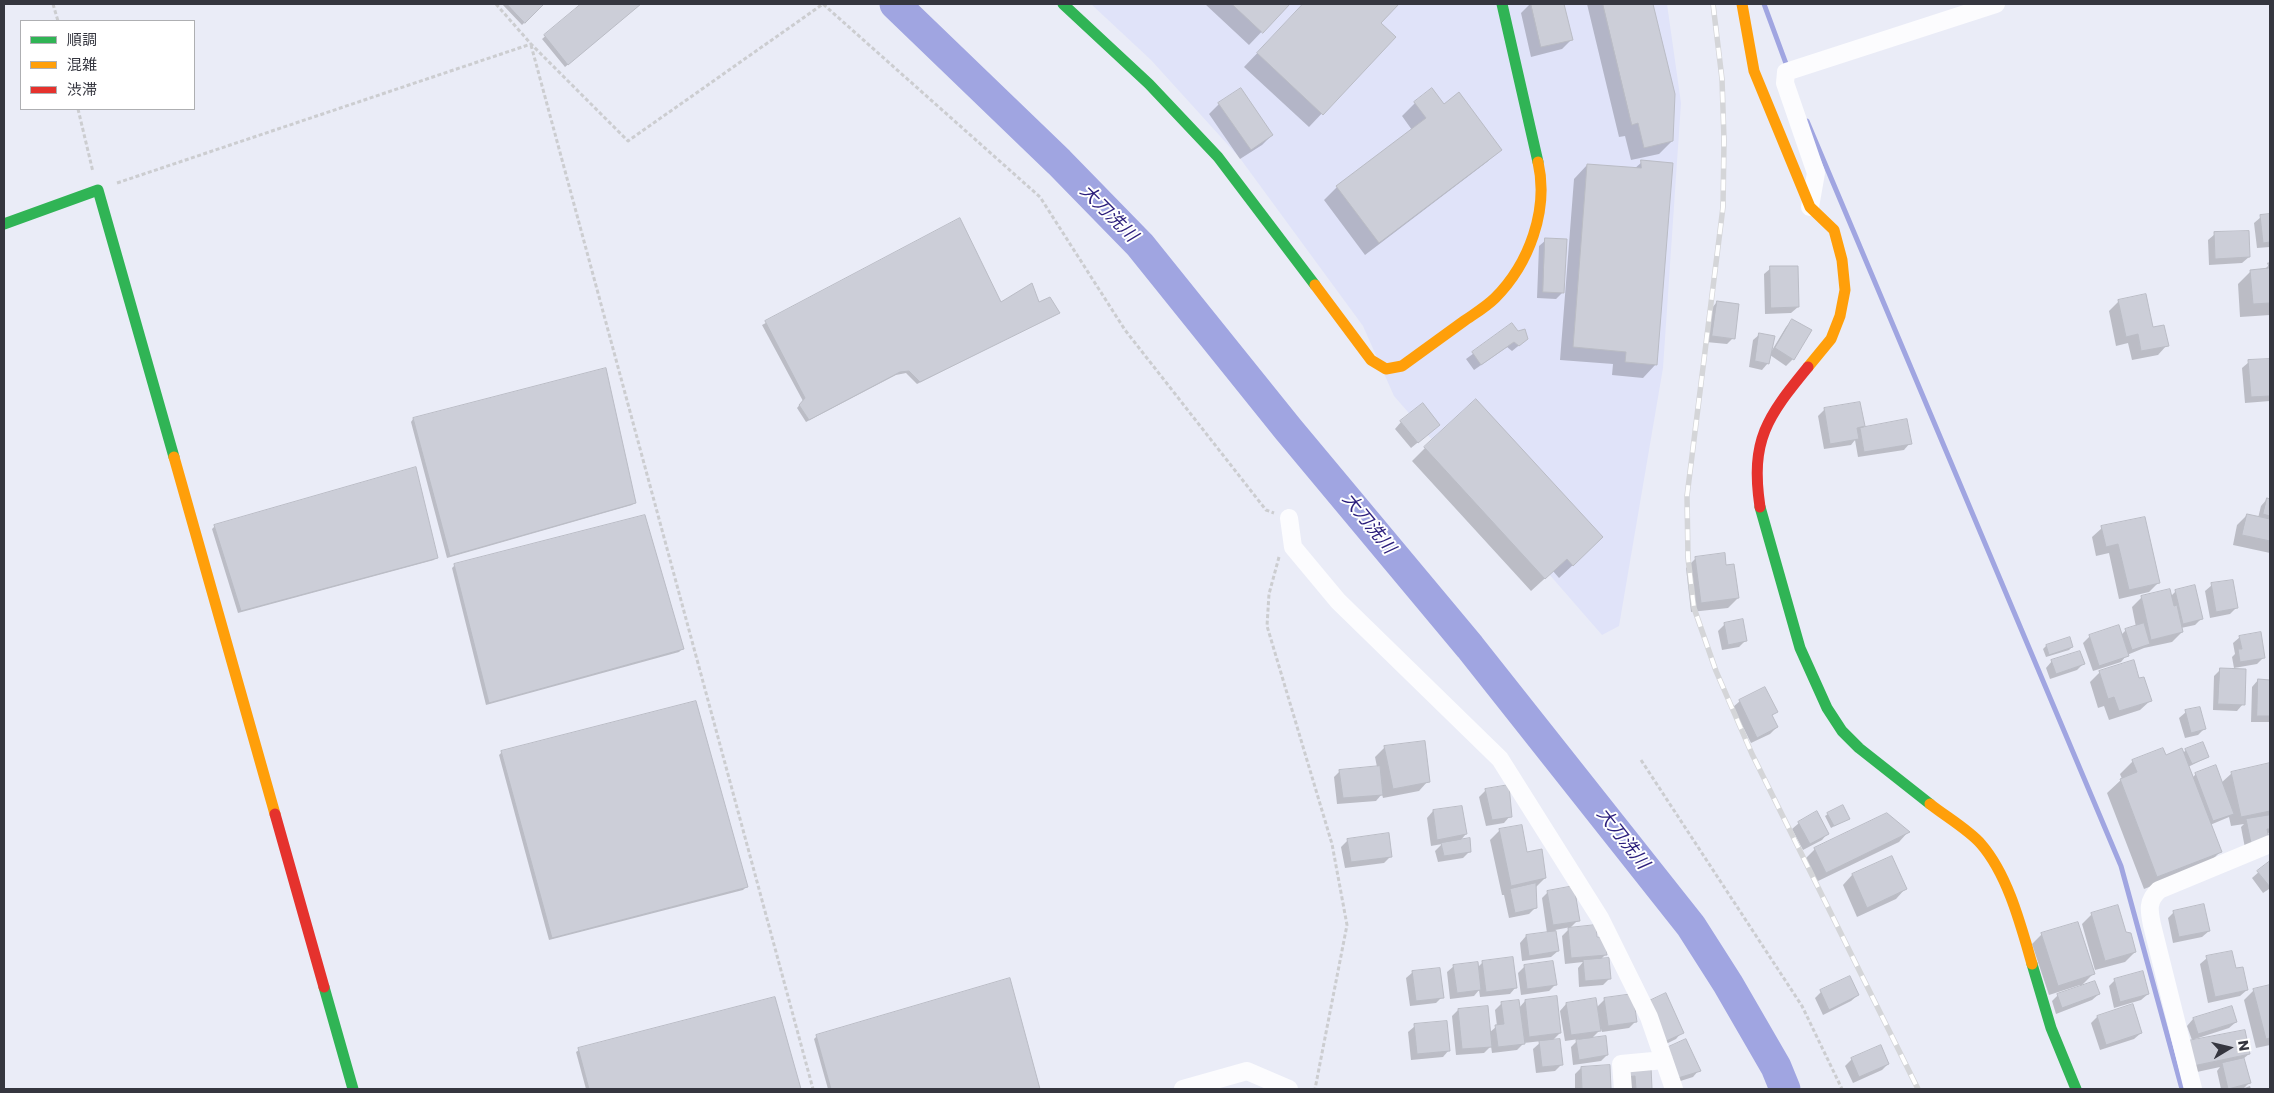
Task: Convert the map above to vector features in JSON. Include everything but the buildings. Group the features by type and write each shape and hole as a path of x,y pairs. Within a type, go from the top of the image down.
{"street":[{"path":"1063,4 1149,84 1218,157 1371,360 1380,368 1392,370 1402,366 1494,299 1512,277 1532,241 1539,214 1540,170 1502,4"},
{"path":"1742,4 1754,72 1810,207 1834,230 1842,260 1845,290 1840,316 1830,340 1784,396 1765,425 1758,453 1757,486 1761,511 1800,648 1827,708 1842,731 1859,748 1980,844 1996,865 2010,896 2059,1049 2076,1089"},
{"path":"1810,207 1816,173 1785,83 1786,72 1996,4"},
{"path":"4,224 98,190 353,1089"},
{"path":"1289,518 1293,547 1338,601 1500,759 1600,918 1649,1017 1674,1089"},
{"path":"2193,1089 2148,909 2151,898 2159,890 2270,844"},
{"path":"1623,1089 1621,1064 1664,1060"},
{"path":"1183,1089 1212,1085 1247,1071 1289,1089"}],"path":[{"path":"53,4 58,20"},
{"path":"496,4 531,44 628,141 823,4 1040,197 1132,338 1266,510 1289,518"},
{"path":"78,110 98,190 531,44"},
{"path":"531,44 813,1089"},
{"path":"1279,556 1269,594 1267,626 1332,844 1347,925 1315,1089"},
{"path":"1641,760 1802,1006 1842,1089"}],"shaded area":[{"path":"1091,4 1667,4 1681,103 1663,368 1619,626 1602,635 1394,396 1363,326 1239,157 1151,60"}],"waterway":[{"name":"大刀洗川","path":"895,4 1059,162 1140,245 1288,429 1470,647 1691,926 1728,984 1776,1067 1785,1089"},
{"path":"1764,4 1788,69"},
{"path":"1807,121 2121,866 2182,1089"}],"railway":[{"path":"1713,4 1722,79 1724,140 1723,207 1687,496 1688,558 1694,608 1716,671 1752,754 1918,1089"}],"traffic: fast":[{"path":"1063,4 1149,84 1218,157 1315,285"},
{"path":"1502,4 1538,162"},
{"path":"4,224 98,190 174,457"},
{"path":"1760,507 1800,648 1827,708 1842,731 1859,748 1930,804"},
{"path":"2032,964 2051,1028 2076,1089"},
{"path":"324,987 353,1089"}],"traffic: slow":[{"path":"1742,4 1754,71 1810,207 1834,230 1842,260 1845,290 1840,316 1831,339 1808,367"},
{"path":"1315,285 1371,360 1386,369 1402,366 1484,307 1507,284 1518,269 1533,235 1538,217 1541,199 1541,180 1538,162"},
{"path":"174,457 275,814"},
{"path":"1930,804 1981,844 1999,870 2013,901 2032,964"}],"traffic: jam":[{"path":"1760,507 1758,464 1760,446 1765,431 1782,401 1808,367"},
{"path":"275,814 324,987"}]}
